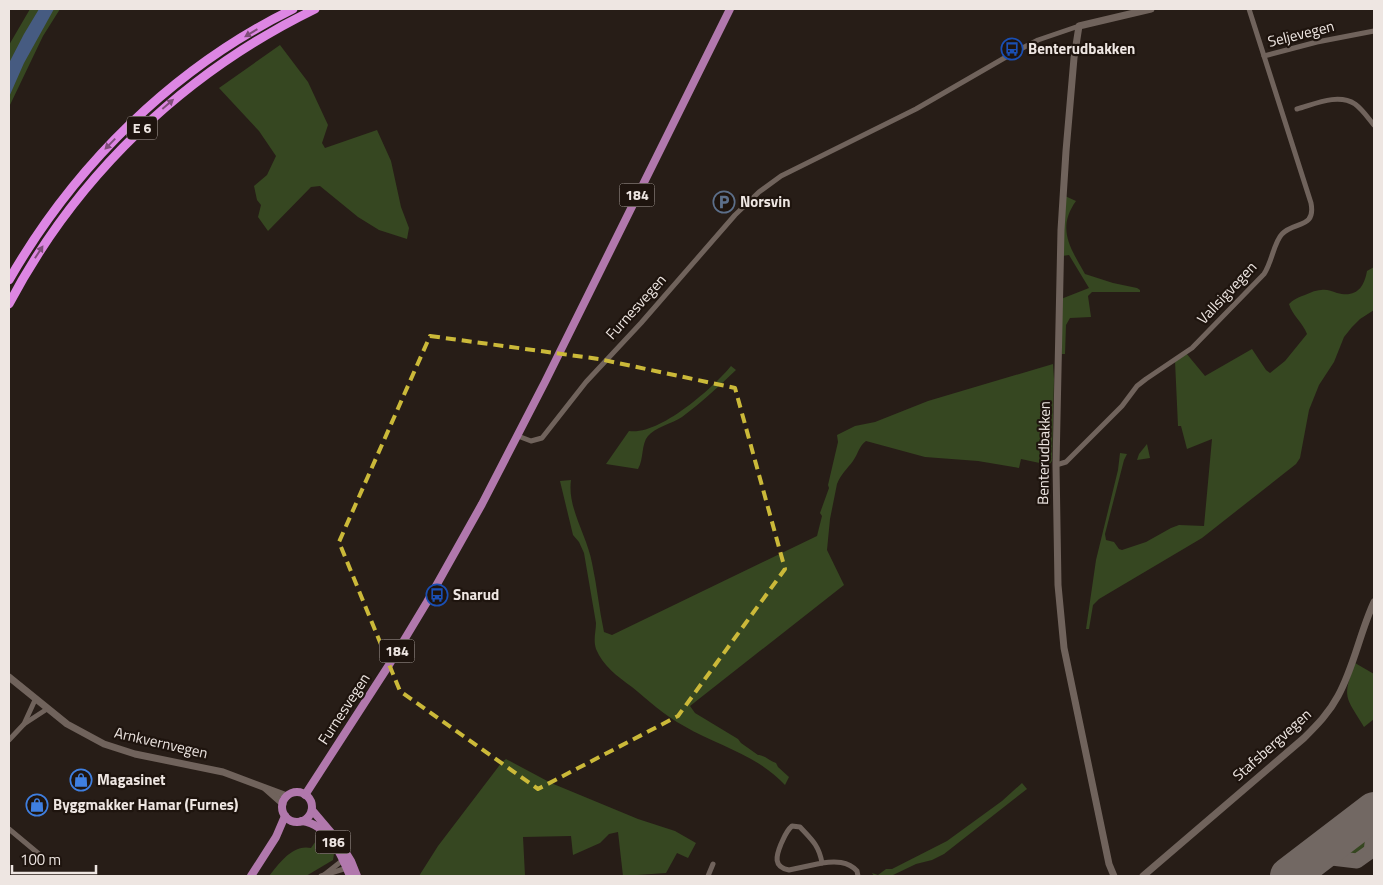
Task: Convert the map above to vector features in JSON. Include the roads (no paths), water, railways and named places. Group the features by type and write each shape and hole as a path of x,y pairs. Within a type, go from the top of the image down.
{"highway":[{"name":"E 6","path":"9,280 30,245 60,203 92,163 127,127 164,93 205,62 293,9"},
{"name":"E 6","path":"9,304 39,251 68,210 100,171 134,135 178,96 224,61 267,34 315,9"}],"main road":[{"name":"184","path":"518,436 730,9"},
{"name":"Furnesvegen","path":"1078,26 1151,9"},
{"name":"Benterudbakken","path":"1078,26 1066,151 1061,230 1056,466 1058,567 1062,633 1109,864 1114,876"},
{"name":"Furnesvegen","path":"305,795 422,610 518,436"},
{"name":"Stafsbergvegen","path":"1143,876 1304,738 1326,716 1339,695 1374,602"},
{"name":"Arnkvernvegen","path":"9,677 47,709 80,732 104,744 143,756 223,772 246,779 285,800"},
{"path":"296,792 305,795 310,800 312,810 308,817 302,821 288,819 283,810 285,800 296,792"},
{"name":"186","path":"312,810 340,843 351,861 357,876"},
{"path":"251,876 288,819"},
{"name":"186","path":"302,821 314,824 324,832 334,844 348,872"}],"street":[{"name":"Vallsigvegen","path":"1056,466 1066,462 1146,379 1192,348 1264,274 1272,261 1281,235 1310,218 1311,203 1249,9"},
{"name":"Furnesvegen","path":"518,436 532,442 542,438 586,382 735,215 768,184 916,109 1038,40 1078,26"},
{"name":"Seljevegen","path":"1264,56 1317,42 1374,31"},
{"path":"1297,109 1330,100 1345,100 1361,109 1374,125"},
{"path":"24,724 35,700"},
{"path":"9,740 24,724 47,709"},
{"path":"822,863 820,850 800,827 795,826 789,829 776,857 778,864 784,869 789,870 822,863 840,862 849,864 857,871 858,876"},
{"path":"9,829 39,854"},
{"path":"322,876 343,860"},
{"path":"708,876 713,864"},
{"path":"322,876 348,872"}],"water":[{"path":"39,9 54,9 24,63 9,97 9,63"}],"place":[{"name":"Benterudbakken","path":"1012,49"},
{"name":"Norsvin","path":"724,202"},
{"name":"Snarud","path":"437,595"},
{"name":"Magasinet","path":"81,780"},
{"name":"Byggmakker Hamar (Furnes)","path":"37,805"}]}
